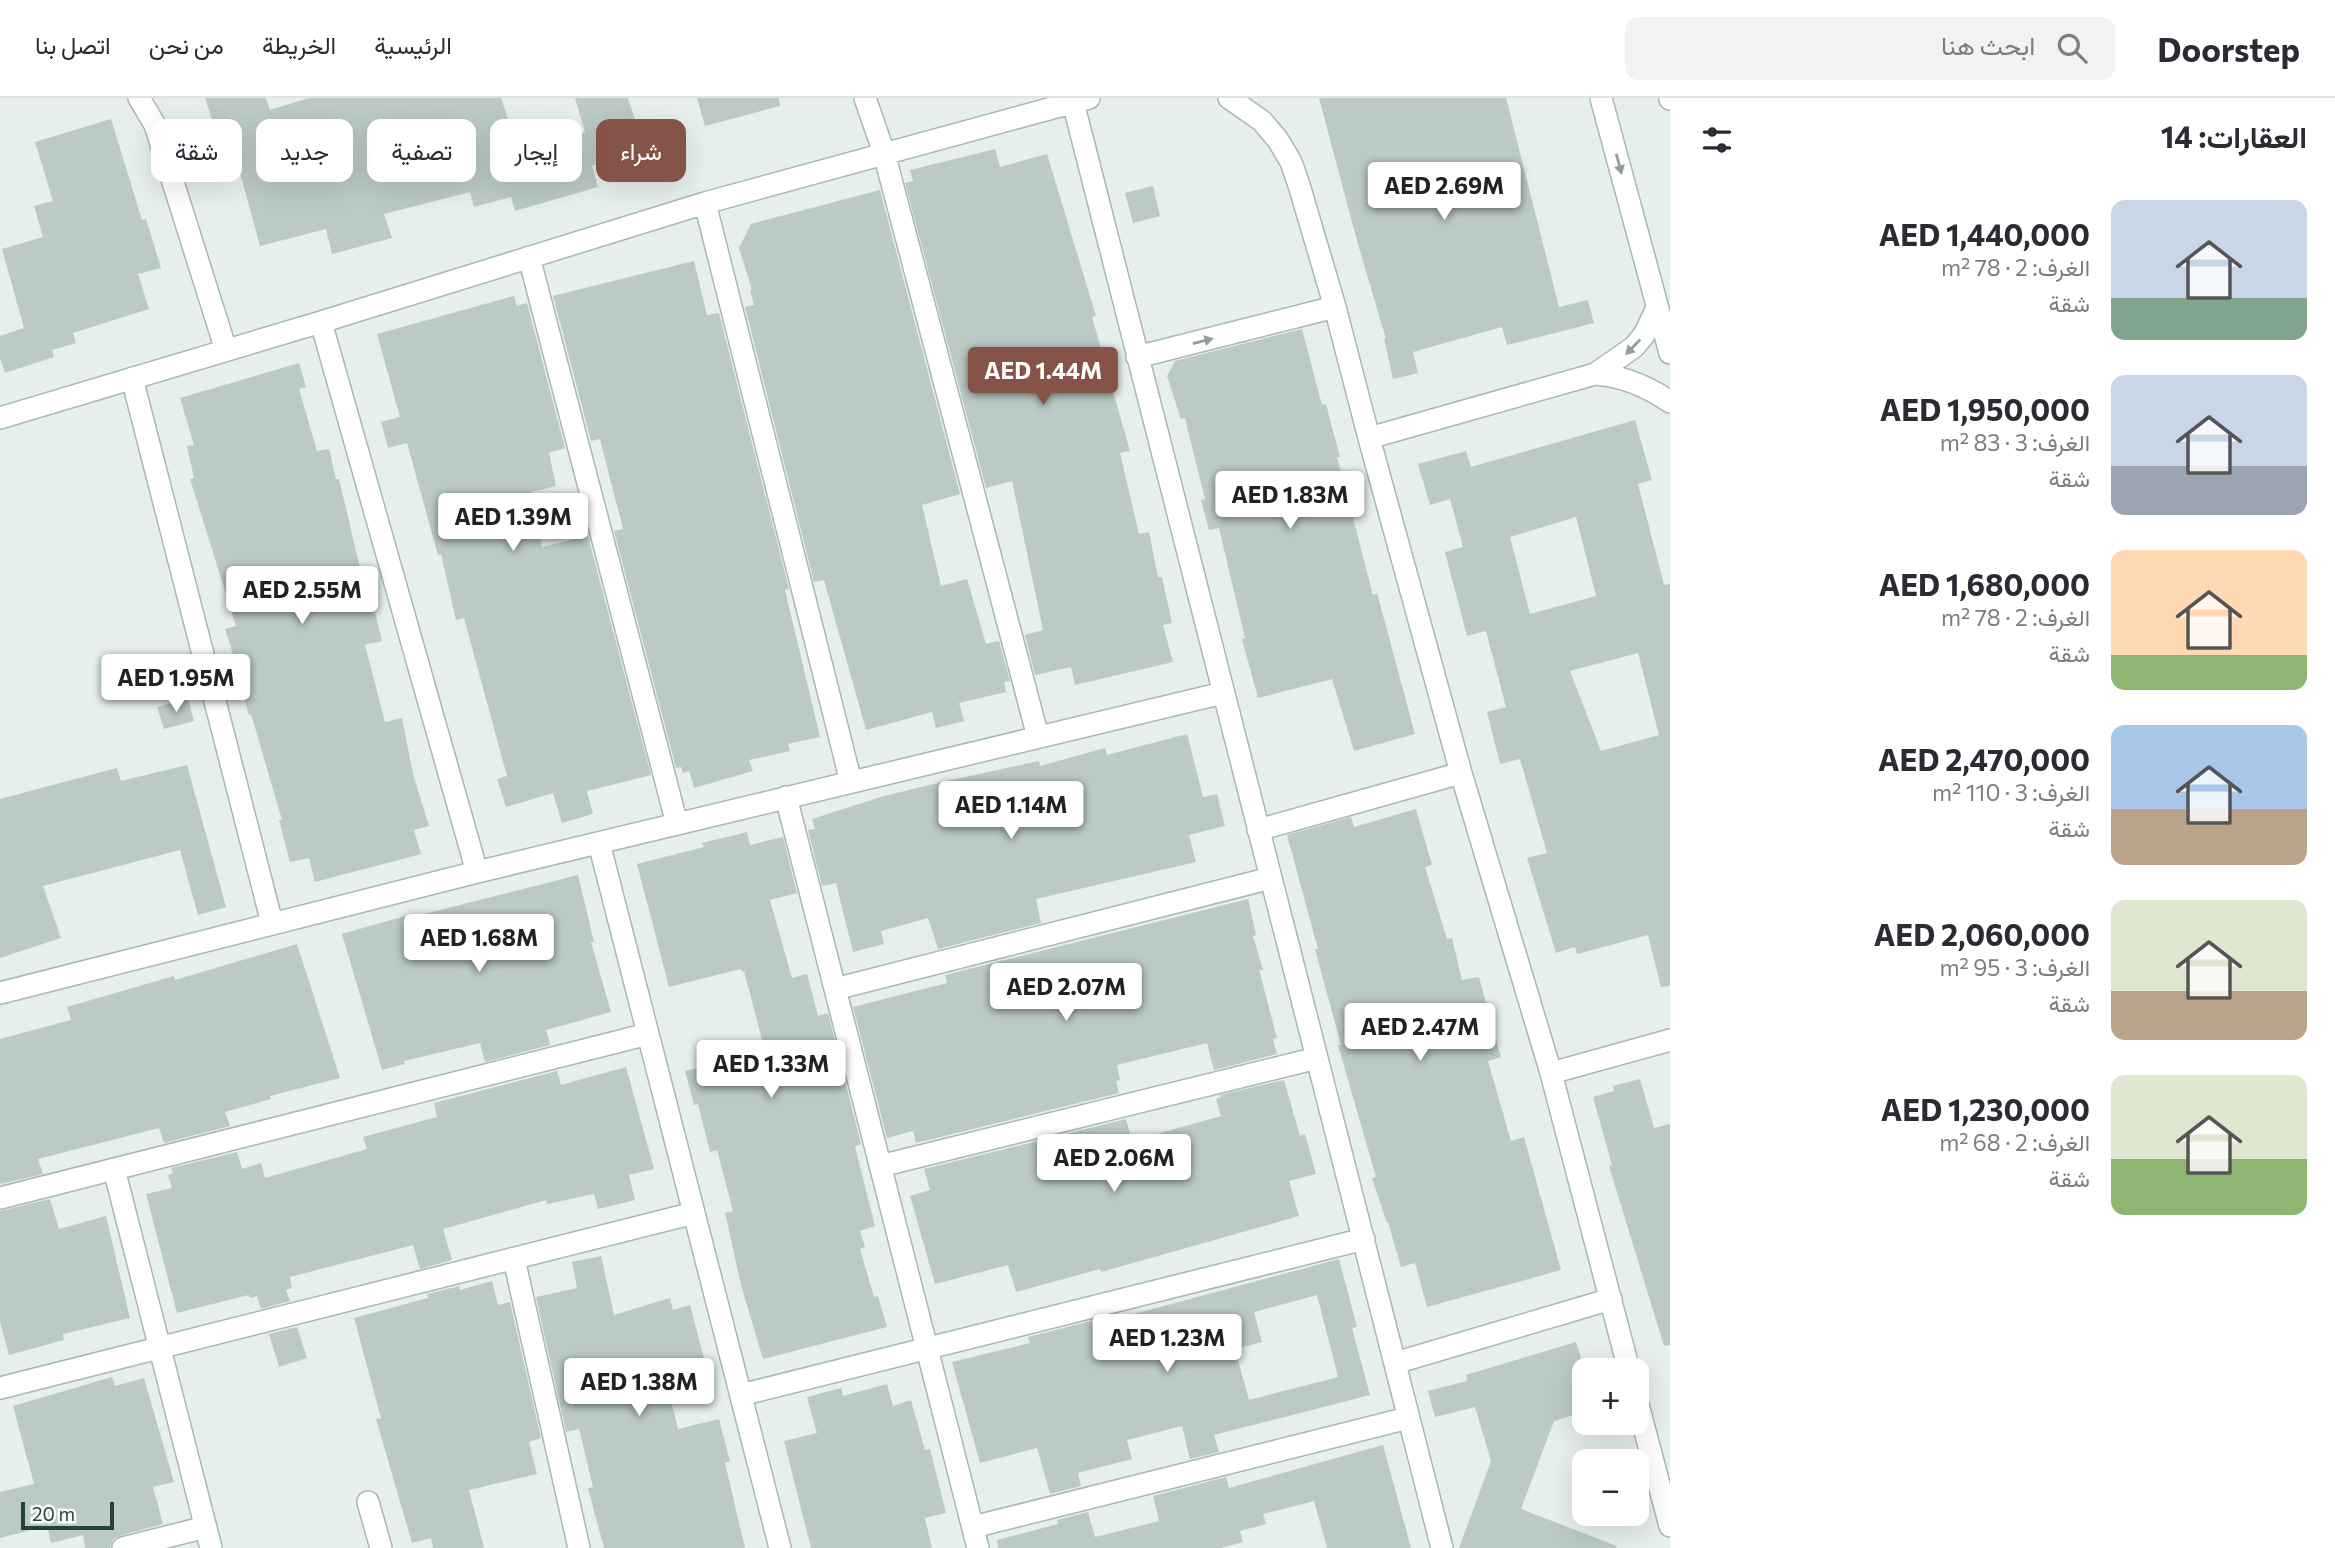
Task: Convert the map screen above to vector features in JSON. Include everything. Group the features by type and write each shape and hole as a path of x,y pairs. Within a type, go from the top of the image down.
{"street":[{"path":"139,98 151,119"},
{"path":"155,119 156,98"},
{"path":"865,98 884,153 1038,737"},
{"path":"1229,98 1262,121 1291,162 1335,307 1368,438 1461,773 1551,1073 1626,1358"},
{"path":"1601,98 1670,353"},
{"path":"0,418 705,203 1081,100 1137,358 1442,1548"},
{"path":"173,182 226,350"},
{"path":"705,203 851,782"},
{"path":"529,257 677,824"},
{"path":"1137,358 1335,307"},
{"path":"1368,438 1595,374 1634,347 1644,335 1657,308"},
{"path":"321,322 477,872"},
{"path":"1595,374 1629,380 1670,402"},
{"path":"132,378 272,923"},
{"path":"0,993 477,872 1223,693"},
{"path":"1258,830 1461,773"},
{"path":"786,797 978,1548"},
{"path":"599,843 780,1548"},
{"path":"835,989 1271,878"},
{"path":"0,1198 648,1034"},
{"path":"1551,1073 1670,1040"},
{"path":"880,1166 1317,1058"},
{"path":"114,1169 211,1548"},
{"path":"0,1388 694,1213"},
{"path":"741,1395 1364,1239"},
{"path":"514,1259 579,1548"},
{"path":"1395,1363 1611,1299"},
{"path":"973,1527 1408,1418"},
{"path":"1646,1435 1670,1526"},
{"path":"368,1502 381,1548"},
{"path":"123,1548 206,1527"}],"building":[{"path":"205,98 266,98 270,110 309,98 501,98 508,119 490,119 490,182 582,182 582,133 585,132 575,98 628,98 635,119 596,119 596,165 592,166 598,187 515,211 511,197 474,207 470,192 384,214 392,238 332,254 326,229 260,246 242,180 242,119 212,119"},
{"path":"697,98 779,98 780,106 705,126"},
{"path":"1319,98 1506,98 1559,307 1588,300 1594,323 1507,345 1502,327 1413,352 1418,373 1393,379 1386,339"},
{"path":"111,119 142,220 146,219 161,268 138,274 149,309 73,333 76,343 52,350 54,357 5,373 0,358 0,336 24,328 2,249 43,237 34,206 53,201 35,142"},
{"path":"995,149 1000,167 1047,154 1096,316 1092,317 1130,451 1120,453 1139,534 1149,532 1158,577 1162,577 1172,623 1163,625 1173,662 1075,685 1071,667 1035,675 1025,635 1043,630 1012,481 986,488 905,183 913,181 910,170"},
{"path":"1153,186 1160,216 1133,223 1125,193"},
{"path":"880,190 960,494 922,505 941,586 967,579 986,644 999,641 1010,681 1004,682 1006,692 959,703 964,721 936,728 932,712 866,730 824,580 814,582 745,307 754,305 739,248 751,224"},
{"path":"694,261 707,315 719,313 789,589 785,590 820,737 788,744 790,751 749,760 753,771 694,788 689,771 683,773 681,767 676,768 614,531 623,529 600,439 591,441 553,296"},
{"path":"514,296 517,306 527,303 565,448 549,453 556,486 531,492 542,547 588,536 651,775 587,791 593,814 562,823 553,793 506,807 497,779 507,776 464,618 456,620 441,554 438,555 407,443 388,448 381,422 400,417 377,334"},
{"path":"1302,329 1322,405 1326,404 1373,595 1377,593 1415,734 1354,751 1332,679 1258,698 1242,639 1245,638 1219,528 1209,530 1201,500 1205,499 1185,418 1181,419 1167,376 1175,361"},
{"path":"299,363 306,387 299,389 317,451 329,449 382,641 365,645 385,722 402,718 413,774 429,826 414,830 421,854 315,882 309,858 290,862 279,820 282,820 240,684 242,683 225,629 236,626 190,479 194,478 187,446 194,445 180,398"},
{"path":"1635,420 1652,480 1638,484 1664,585 1670,584 1670,986 1661,987 1648,935 1577,954 1575,947 1556,953 1527,858 1547,853 1520,759 1500,764 1487,712 1506,707 1486,631 1467,636 1445,552 1463,547 1450,499 1430,505 1418,464 1466,451 1471,467","holes":["1576,517 1596,596 1530,614 1510,537","1638,653 1659,735 1601,751 1570,671"]},
{"path":"188,699 194,721 164,729 157,707"},
{"path":"1187,734 1203,797 1217,794 1225,826 1189,835 1196,862 1036,899 1041,923 938,949 928,918 881,931 884,944 853,952 836,883 822,886 808,830 815,829 812,819 884,796 938,783 1039,761 1040,766 1105,748 1107,755"},
{"path":"187,765 226,907 198,915 180,850 43,886 61,938 0,958 0,799 117,768 121,781"},
{"path":"1416,809 1432,865 1425,867 1447,939 1452,938 1462,980 1479,977 1501,1057 1488,1061 1511,1141 1524,1137 1561,1270 1427,1307 1415,1263 1401,1267 1372,1178 1376,1177 1338,1045 1341,1045 1315,949 1318,949 1287,835 1351,817 1354,827"},
{"path":"747,832 750,845 783,837 797,893 770,900 792,978 807,974 818,1016 828,1013 861,1144 855,1146 875,1226 860,1231 865,1247 860,1249 874,1297 878,1296 887,1327 763,1359 741,1285 725,1213 733,1211 717,1150 710,1152 698,1104 694,1105 685,1071 765,1051 744,971 741,969 669,987 637,864 704,847 702,843"},
{"path":"578,875 594,942 591,942 611,1012 546,1030 550,1045 485,1062 480,1043 404,1061 405,1064 382,1070 342,934 405,916 405,919"},
{"path":"1248,899 1256,935 1253,936 1263,970 1259,970 1277,1038 1273,1039 1277,1054 1214,1070 1207,1043 1117,1065 1120,1080 1116,1081 1119,1093 916,1143 913,1131 887,1138 853,1007 947,983 945,975"},
{"path":"297,944 340,1078 270,1096 271,1099 225,1112 230,1126 164,1143 159,1128 38,1159 43,1174 0,1184 0,1039 71,1020 67,1007 174,976 175,980"},
{"path":"626,1067 654,1169 629,1175 635,1200 598,1209 594,1194 547,1204 546,1200 443,1229 452,1260 420,1269 413,1245 290,1277 292,1288 286,1290 290,1301 261,1309 257,1296 250,1298 249,1295 177,1313 146,1194 172,1188 168,1175 173,1173 171,1168 237,1152 242,1169 261,1163 265,1178 367,1149 363,1137 437,1117 434,1103 557,1071 561,1085"},
{"path":"1640,1079 1654,1128 1670,1124 1670,1345 1664,1346 1609,1166 1612,1165 1593,1097 1614,1091 1613,1086"},
{"path":"1284,1080 1300,1136 1305,1134 1316,1174 1289,1181 1299,1216 1101,1272 1100,1269 1016,1292 1008,1265 935,1284 910,1196 930,1190 924,1169 1126,1119 1132,1141 1221,1116 1216,1099 1221,1097 1220,1095"},
{"path":"50,1199 59,1229 106,1216 130,1318 63,1334 64,1340 9,1355 0,1322 0,1211"},
{"path":"601,1256 614,1315 670,1298 673,1310 690,1305 709,1377 668,1389 678,1429 719,1419 730,1461 725,1463 745,1548 604,1548 588,1488 593,1487 579,1429 566,1432 536,1297 577,1288 572,1262"},
{"path":"1339,1259 1357,1327 1352,1328 1370,1395 1214,1435 1219,1452 1190,1459 1182,1426 1127,1440 1132,1459 1078,1473 1081,1486 1050,1494 1037,1448 980,1463 952,1362 1030,1343 1028,1337 1099,1319 1100,1323","holes":["1317,1295 1338,1377 1249,1400 1235,1349 1262,1342 1254,1312"]},
{"path":"492,1281 498,1305 510,1302 541,1438 529,1442 537,1474 469,1490 484,1548 433,1548 431,1538 412,1543 376,1419 381,1418 354,1318 428,1298 427,1294 459,1286 460,1290"},
{"path":"297,1327 307,1358 279,1367 269,1334"},
{"path":"1576,1342 1581,1358 1572,1358 1572,1416 1554,1421 1521,1509 1617,1546 1616,1548 1459,1548 1491,1461 1475,1407 1435,1417 1428,1391 1467,1381 1466,1375"},
{"path":"112,1377 115,1386 144,1378 174,1482 153,1487 163,1524 119,1536 113,1539 110,1548 85,1548 83,1535 51,1543 47,1526 0,1538 0,1492 34,1484 13,1406"},
{"path":"887,1384 893,1406 911,1400 925,1450 930,1449 946,1513 925,1518 932,1548 811,1548 784,1441 817,1433 807,1397 841,1388 843,1396"},
{"path":"1383,1445 1411,1548 1327,1548 1314,1501 1263,1514 1266,1524 1240,1531 1243,1542 1221,1548 998,1548 997,1540 1058,1524 1057,1520 1088,1512 1095,1537 1159,1521 1153,1496 1226,1477 1229,1488"}]}
